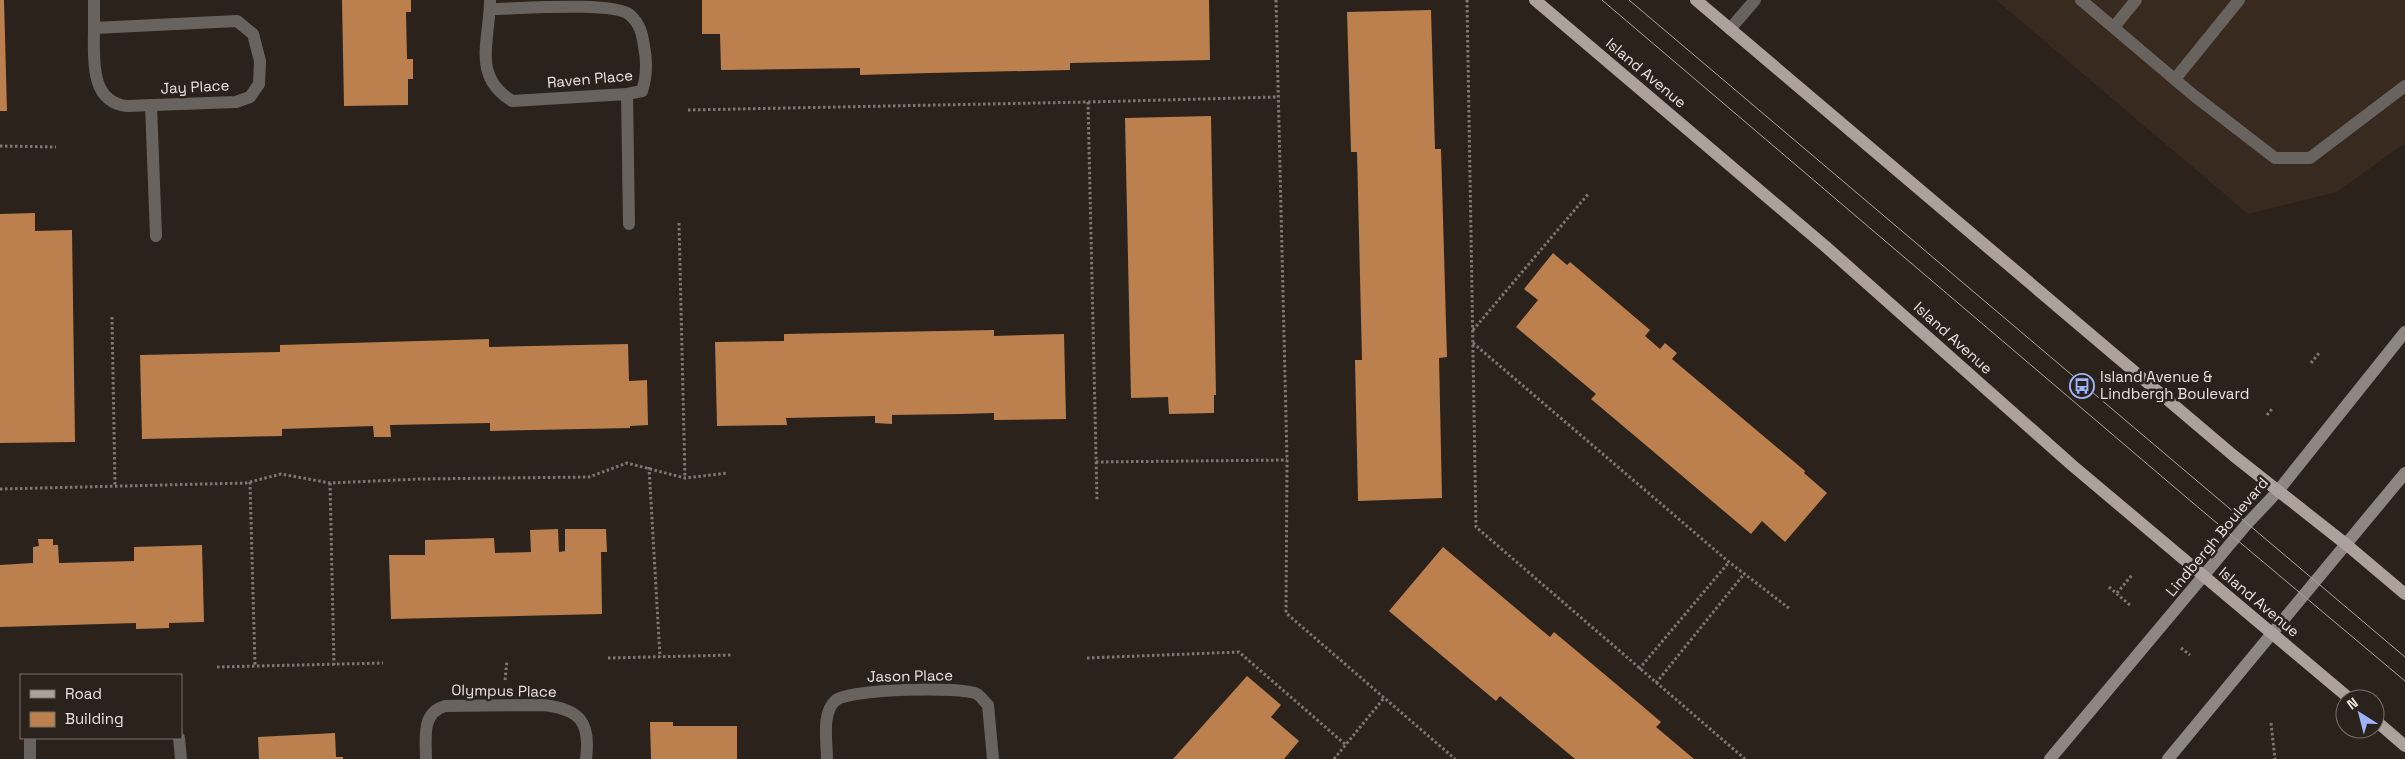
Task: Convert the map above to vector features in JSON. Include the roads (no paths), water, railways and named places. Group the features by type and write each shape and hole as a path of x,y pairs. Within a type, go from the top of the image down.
{"main road":[{"name":"Island Avenue","path":"1535,0 1825,246 2066,459 2338,689"},
{"path":"1696,0 2234,456 2347,545 2405,594"},
{"name":"Lindbergh Boulevard","path":"2050,759 2246,525 2278,490 2405,332"},
{"path":"2168,759 2405,473"},
{"path":"2385,729 2405,746"}],"street":[{"name":"Jay Place","path":"94,0 94,28 94,61 98,83 107,98 114,105 236,102 250,97 259,84 260,61 253,34 237,21 94,28"},
{"path":"1730,29 1755,0"},
{"path":"2081,0 2175,79 2275,158 2310,158 2405,86"},
{"path":"2114,27 2136,0"},
{"path":"2175,79 2240,0"},
{"name":"Raven Place","path":"490,5 608,8 629,14 640,26 645,51 646,79 642,91 627,94 512,101 498,92 490,81 485,68 490,5"},
{"path":"627,94 629,224"},
{"path":"151,105 156,236"},
{"name":"Jason Place","path":"827,759 828,711 837,700 849,694 869,691 958,690 976,694 988,705 993,759"},
{"name":"Olympus Place","path":"426,759 426,726 428,719 438,708 445,706 543,705 558,707 579,715 584,726 588,748 586,759"},
{"path":"30,739 30,759"},
{"path":"179,739 182,759"}],"tram line":[{"path":"1602,0 2405,681"},
{"path":"1629,0 2405,657"}],"place":[{"name":"Island Avenue & Lindbergh Boulevard","path":"2082,386"}]}
